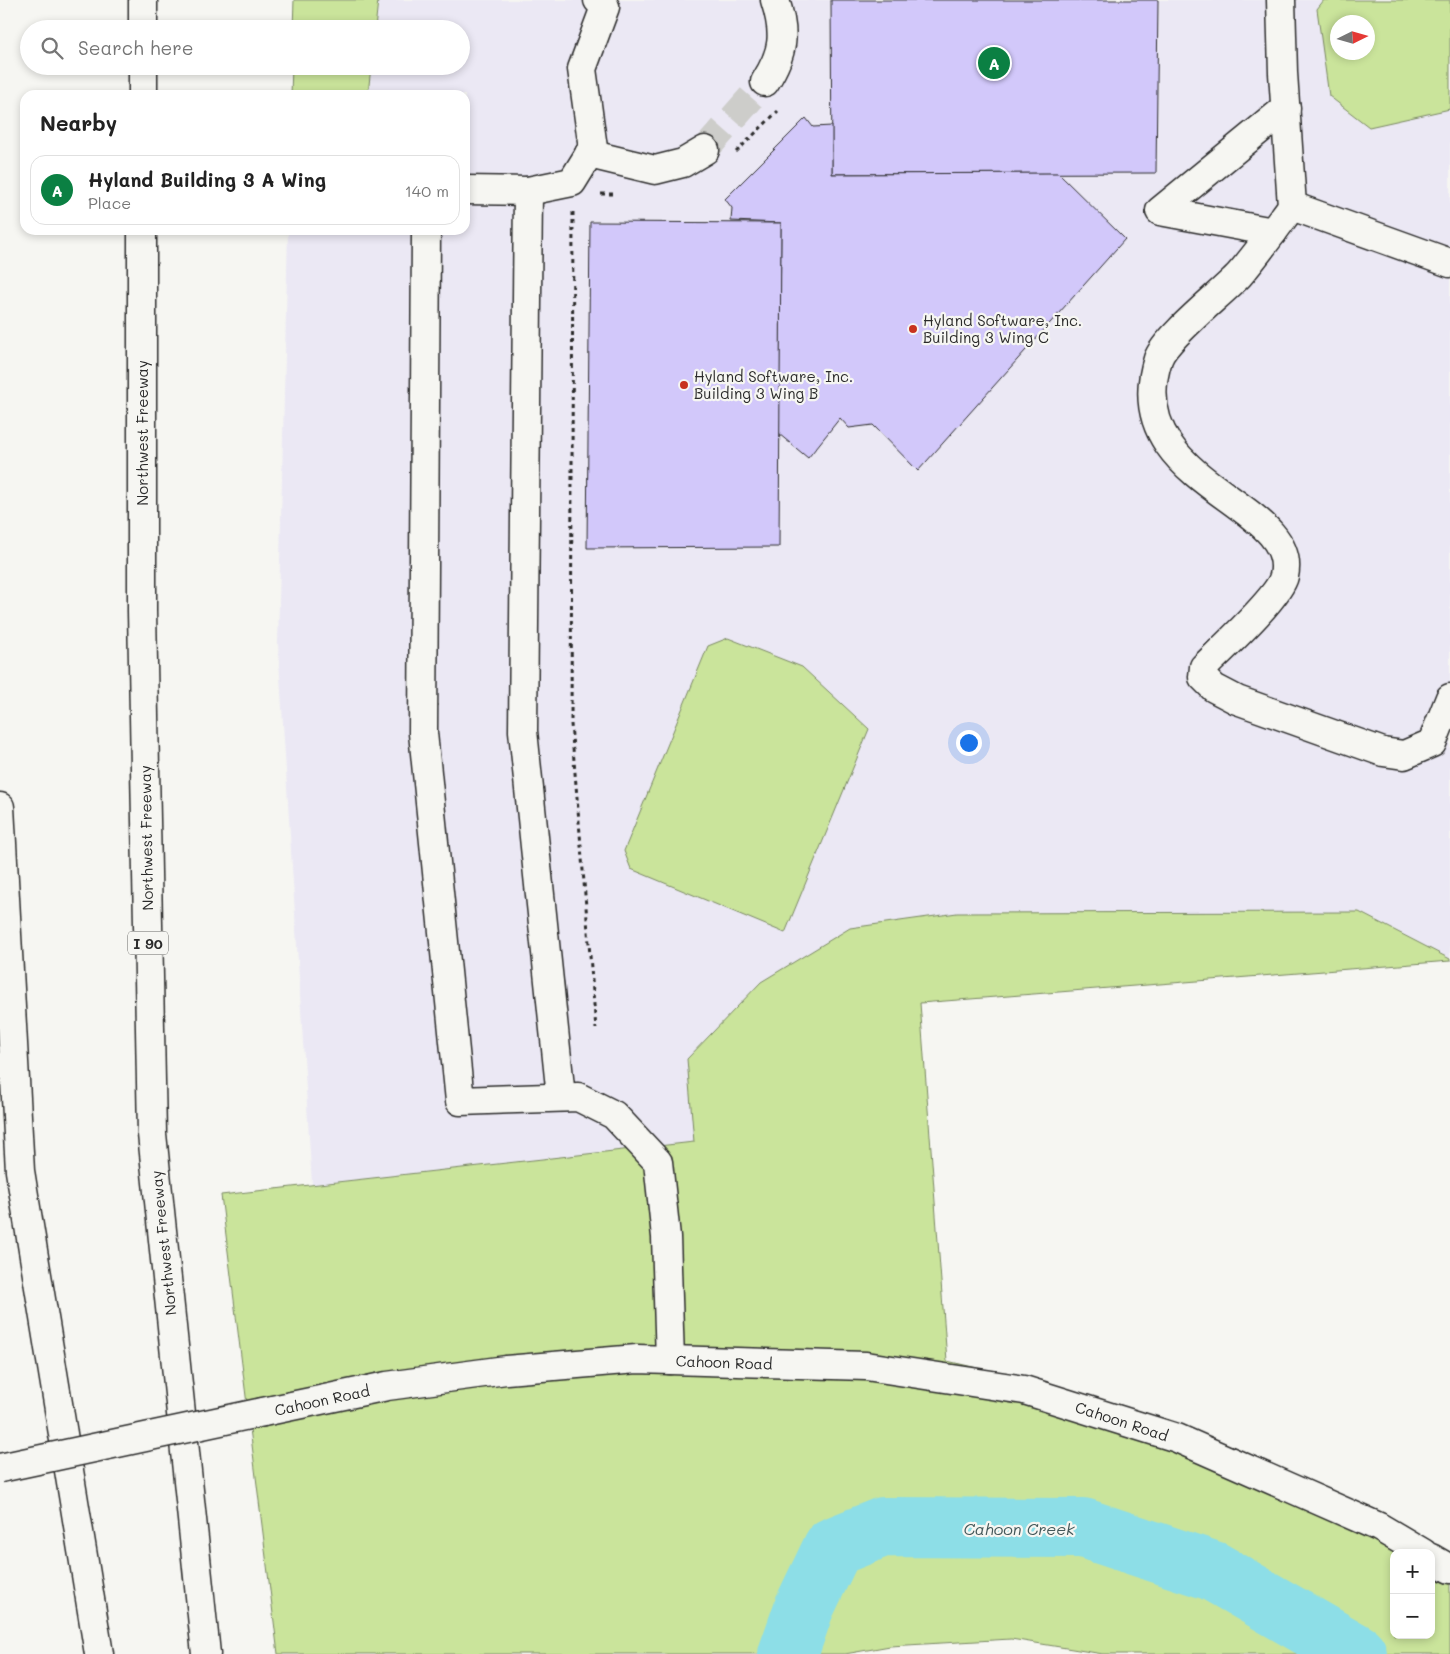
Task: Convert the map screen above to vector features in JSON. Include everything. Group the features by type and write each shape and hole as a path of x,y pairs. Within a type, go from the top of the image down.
{"main road":[{"path":"143,0 143,20"},
{"path":"764,82 775,66 782,45 775,0"},
{"path":"1281,0 1292,206 1238,275 1173,339 1158,358 1153,387 1153,412 1162,437 1180,459 1203,480 1267,529 1281,545 1285,564 1284,578 1269,600 1204,667 1203,677 1214,688 1237,700 1383,752 1404,754 1441,751 1450,698"},
{"path":"470,190 528,190 572,182 592,148 582,69 606,2"},
{"path":"142,75 142,90"},
{"path":"1273,232 1160,211 1286,108"},
{"path":"589,154 655,170 683,163 705,150"},
{"path":"528,190 523,731 561,1097"},
{"path":"1292,206 1450,263"},
{"name":"Northwest Freeway","path":"142,235 142,611 152,1134 206,1654"},
{"path":"426,235 423,733 460,1101 578,1097 614,1115 658,1162 666,1237 670,1360"},
{"path":"0,807 20,1171 99,1654"},
{"name":"Cahoon Road","path":"0,1468 387,1386 506,1370 637,1359 866,1366 1024,1390 1177,1438 1379,1527 1416,1549"},
{"path":"1435,1560 1450,1569"}],"path":[{"path":"732,157 780,109"},
{"path":"595,195 619,194"},
{"path":"576,206 573,211 571,724 596,1029"}],"shaded area":[{"path":"378,0 1450,0 1450,959 1359,912 957,913 850,928 694,1142 312,1185 278,644 288,235 470,235 470,90 369,90 370,75 470,75 470,20 376,20"}],"green space":[{"path":"294,0 378,0 376,20 293,20"},
{"path":"1324,0 1450,0 1450,109 1369,127 1329,96 1317,9"},
{"path":"292,75 370,75 369,90 291,90"},
{"path":"728,638 802,667 869,729 785,933 631,869 624,851 708,646"},
{"path":"1359,912 1450,959 1450,961 920,1003 947,1361 1064,1388 1389,1519 1450,1554 1450,1654 1103,1654 1011,1639 890,1646 845,1654 278,1654 221,1195 694,1142 687,1059 761,982 850,928 957,913"}],"building":[{"path":"831,0 1158,0 1156,173 832,174"},
{"name":"Hyland Software, Inc. Building 3 Wing C","path":"806,118 813,127 832,126 832,174 1058,173 1125,239 918,471 873,425 849,428 840,418 808,458 779,434 781,223 731,221 732,208 725,199"},
{"name":"Hyland Software, Inc. Building 3 Wing B","path":"590,222 781,223 779,547 587,548"}],"waterway":[{"name":"Cahoon Creek","path":"788,1654 804,1608 833,1547 883,1527 1083,1528 1213,1571 1357,1654"}],"tunnel":[{"path":"705,150 765,82"}],"place":[{"name":"Hyland Building 3 A Wing","path":"994,63"},
{"name":"Hyland Software, Inc. Building 3 Wing C","path":"913,329"},
{"name":"Hyland Software, Inc. Building 3 Wing B","path":"684,385"}]}
